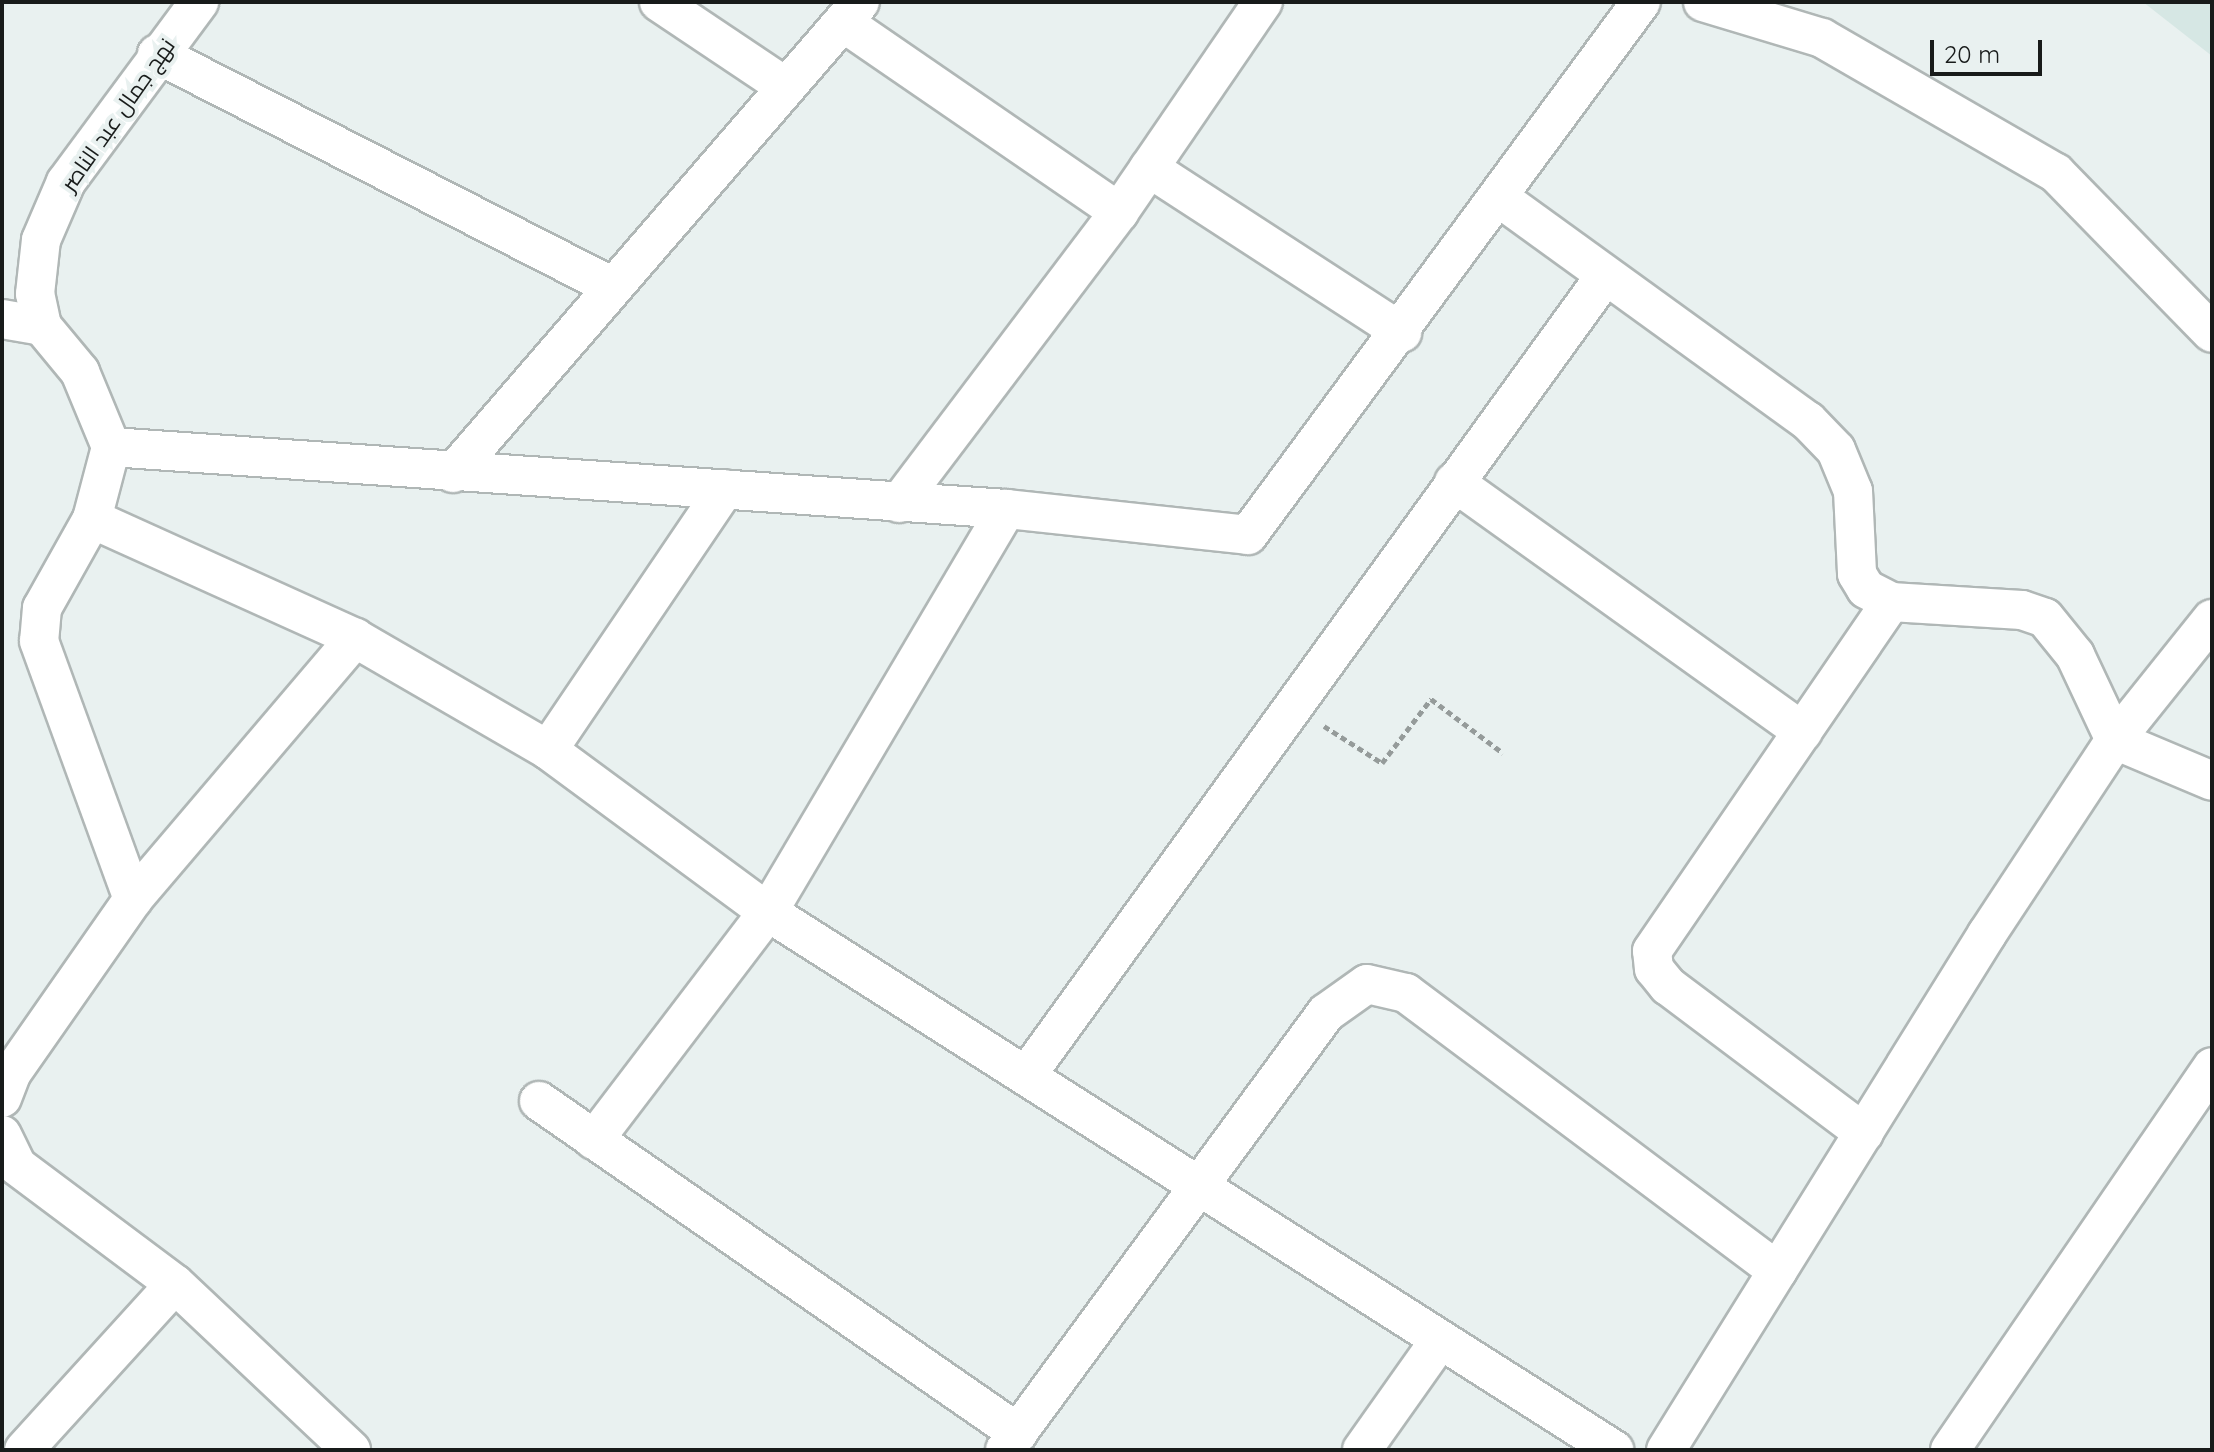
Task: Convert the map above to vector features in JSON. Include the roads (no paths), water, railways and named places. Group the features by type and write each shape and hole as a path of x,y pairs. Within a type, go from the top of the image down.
{"street":[{"name":"نهج جمال عبد الناصر","path":"42,326 35,294 41,240 66,182 157,54 199,2"},
{"path":"659,2 783,85"},
{"path":"899,503 1119,212 1263,2"},
{"path":"111,447 1006,509 1248,535 1501,199 1641,2"},
{"path":"1703,2 1822,38 2056,173 2212,333"},
{"path":"453,473 783,85 852,12 1119,212"},
{"path":"157,54 611,286"},
{"path":"1149,168 1402,332"},
{"path":"1501,199 1808,421 1836,450 1853,491 1857,574 1866,589 1891,602 2022,610 2045,618 2075,655 2115,740 2212,781"},
{"path":"1026,1076 1605,276"},
{"path":"2,319 42,326 80,372 111,447 92,519 42,608 39,641 133,899"},
{"path":"1454,482 1803,732"},
{"path":"548,750 725,489"},
{"path":"594,1140 768,912 1006,509"},
{"path":"92,519 355,638 548,750 768,912 1614,1450"},
{"path":"1864,1133 1654,969 1659,934 1891,602"},
{"path":"1666,1450 2115,740 2212,619"},
{"path":"2,1098 11,1074 133,899 355,638"},
{"path":"539,1101 1011,1442 1202,1188 1326,1013 1349,991 1386,983 1777,1271"},
{"path":"1950,1450 2212,1067"},
{"path":"2,1135 17,1166 175,1284 351,1450"},
{"path":"24,1450 175,1284"},
{"path":"1362,1450 1440,1340"}]}
